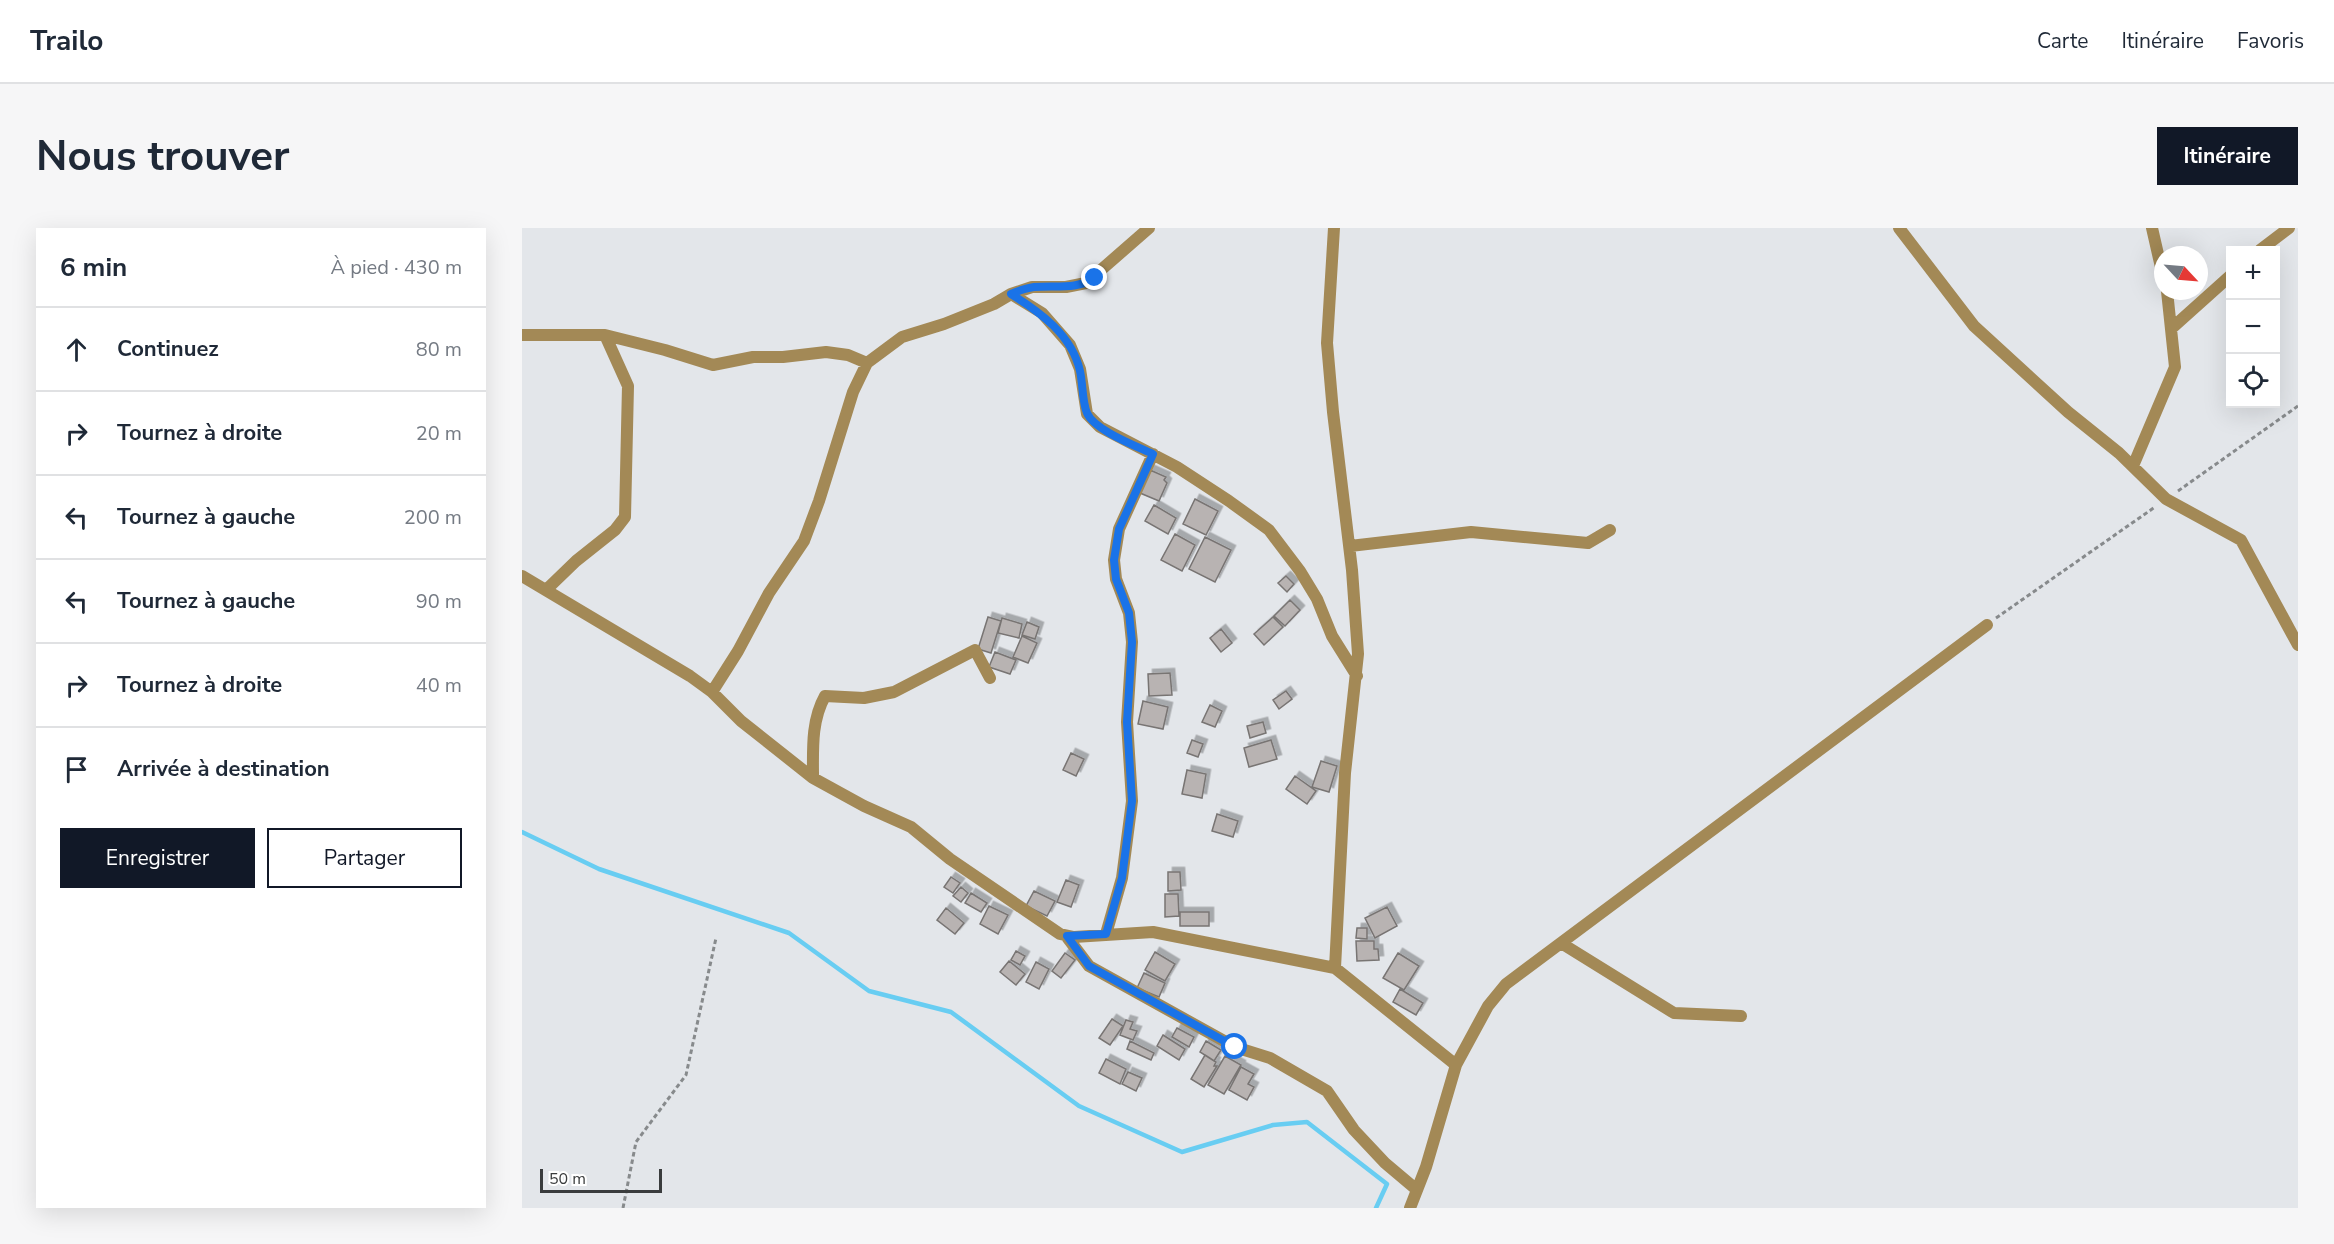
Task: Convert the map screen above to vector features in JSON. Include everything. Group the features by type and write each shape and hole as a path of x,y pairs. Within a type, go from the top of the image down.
{"street":[{"path":"712,692 770,593 804,541 853,392 867,363 902,337 944,324 994,304 1011,294 1032,287 1066,287 1086,283 1149,228"},
{"path":"1335,968 1345,773 1358,654 1350,546 1333,412 1327,342 1334,230 1348,228"},
{"path":"1899,228 1974,326 2068,412 2133,466 2166,499 2241,540 2298,645"},
{"path":"2152,228 2156,246"},
{"path":"2265,246 2289,228"},
{"path":"2172,328 2226,280"},
{"path":"1011,294 1042,314 1070,345 1080,369 1087,414 1100,427 1177,467 1269,530 1300,571 1317,599 1332,636 1357,676"},
{"path":"2133,466 2175,367 2168,300"},
{"path":"522,335 605,335 673,352 713,365 753,357 783,357 826,352 848,356 867,363"},
{"path":"546,590 576,561 615,530 625,517 625,427 628,386 605,335"},
{"path":"1106,934 1122,878 1132,801 1127,722 1132,642 1129,613 1116,579 1114,560 1119,529 1153,454"},
{"path":"1350,546 1471,532 1588,543 1611,530"},
{"path":"525,580 546,590 690,676 712,692 741,721 813,778 864,806 911,827 950,859 1031,915 1067,936 1089,966 1235,1047 1270,1058 1327,1090 1354,1130 1385,1163 1417,1190"},
{"path":"1410,1208 1426,1167 1456,1065 1488,1005 1506,984 1988,625"},
{"path":"813,778 817,711 825,696 864,698 894,692 975,650 990,678"},
{"path":"1067,936 1153,932 1335,968 1456,1065"},
{"path":"1561,943 1674,1013 1741,1016"}],"path":[{"path":"1988,625 2298,406"},
{"path":"623,1208 636,1142 686,1075 716,938"}],"building":[{"path":"1150,470 1166,477 1164,480 1167,483 1159,501 1140,493"},
{"path":"1195,499 1218,511 1206,535 1183,524"},
{"path":"1154,505 1176,518 1168,534 1145,521"},
{"path":"1175,534 1195,545 1182,571 1161,560"},
{"path":"1205,537 1231,550 1215,582 1189,569"},
{"path":"1286,576 1294,584 1287,592 1278,583"},
{"path":"1290,600 1300,610 1285,626 1274,616"},
{"path":"988,617 1001,621 991,653 978,649"},
{"path":"1273,617 1283,627 1264,645 1254,634"},
{"path":"1002,618 1022,624 1019,638 998,633"},
{"path":"1027,622 1039,627 1035,639 1022,635"},
{"path":"1221,629 1232,643 1221,652 1210,638"},
{"path":"1022,636 1037,643 1028,663 1013,657"},
{"path":"995,652 1016,660 1010,674 989,667"},
{"path":"1170,673 1172,695 1149,696 1148,674"},
{"path":"1286,691 1292,699 1279,709 1273,700"},
{"path":"1143,701 1168,707 1163,729 1138,724"},
{"path":"1210,705 1222,711 1215,727 1202,722"},
{"path":"1263,722 1266,733 1250,738 1247,726"},
{"path":"1192,740 1203,744 1198,757 1187,753"},
{"path":"1271,740 1277,759 1249,767 1244,748"},
{"path":"1071,753 1084,759 1076,776 1063,770"},
{"path":"1321,761 1337,766 1329,792 1312,787"},
{"path":"1187,770 1206,774 1202,798 1182,794"},
{"path":"1295,776 1316,791 1307,804 1286,789"},
{"path":"1217,814 1238,821 1233,837 1212,831"},
{"path":"1168,872 1180,872 1181,890 1168,891"},
{"path":"951,877 960,883 953,893 944,887"},
{"path":"1066,880 1079,885 1071,907 1057,902"},
{"path":"961,887 968,893 961,902 953,896"},
{"path":"1034,891 1055,901 1047,916 1026,906"},
{"path":"971,893 987,903 981,912 965,903"},
{"path":"1165,894 1178,894 1179,916 1165,917"},
{"path":"989,906 1008,915 998,934 980,924"},
{"path":"1387,907 1397,926 1375,938 1365,918"},
{"path":"946,908 964,923 955,934 937,920"},
{"path":"1180,912 1209,912 1209,926 1180,926"},
{"path":"1357,928 1367,928 1367,939 1356,938"},
{"path":"1356,941 1374,941 1374,949 1378,949 1379,960 1357,961"},
{"path":"1016,951 1025,956 1020,965 1011,960"},
{"path":"1155,952 1175,964 1165,981 1145,970"},
{"path":"1065,953 1075,960 1061,978 1052,971"},
{"path":"1398,953 1419,966 1404,990 1383,978"},
{"path":"1009,961 1025,974 1016,985 1000,972"},
{"path":"1036,962 1049,969 1039,989 1026,982"},
{"path":"1144,973 1165,983 1159,997 1137,988"},
{"path":"1400,989 1423,1003 1416,1015 1393,1002"},
{"path":"1112,1019 1123,1026 1110,1045 1099,1038"},
{"path":"1126,1020 1133,1022 1130,1029 1137,1031 1133,1040 1120,1035"},
{"path":"1177,1028 1194,1037 1189,1047 1172,1037"},
{"path":"1163,1035 1185,1049 1179,1060 1157,1046"},
{"path":"1130,1041 1154,1053 1151,1060 1127,1049"},
{"path":"1206,1041 1221,1050 1214,1061 1200,1052"},
{"path":"1205,1055 1216,1062 1214,1066 1217,1066 1204,1087 1191,1079"},
{"path":"1225,1056 1241,1065 1224,1094 1208,1085"},
{"path":"1106,1059 1126,1069 1120,1084 1099,1073"},
{"path":"1241,1067 1254,1074 1248,1084 1254,1087 1247,1100 1229,1090"},
{"path":"1128,1072 1142,1078 1136,1091 1122,1084"}],"waterway":[{"path":"522,832 599,869 789,933 869,991 951,1012 1079,1106 1182,1152 1273,1125 1307,1122 1387,1184 1376,1208"}],"route":[{"path":"1095,278 1086,283 1066,287 1032,287 1011,294 1042,314 1070,345 1080,369 1087,414 1100,427 1153,454 1119,529 1114,560 1116,579 1129,613 1132,642 1127,722 1132,801 1122,878 1106,934 1067,936 1089,966 1235,1047"}]}
